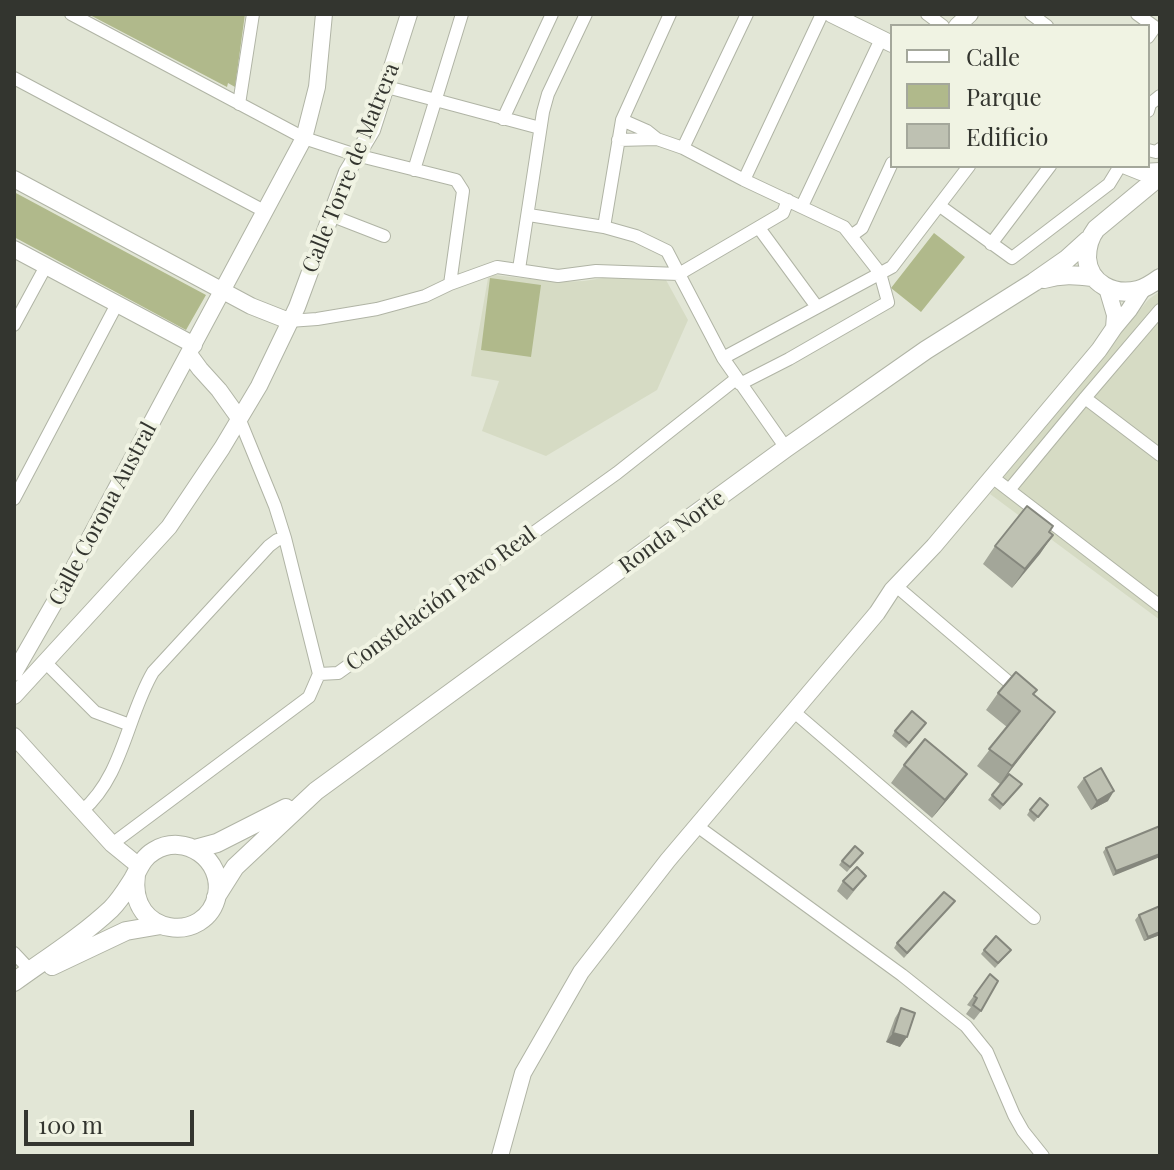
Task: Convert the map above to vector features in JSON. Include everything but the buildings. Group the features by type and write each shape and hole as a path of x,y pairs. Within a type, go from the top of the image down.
{"main road":[{"name":"Ronda Norte","path":"14,984 79,937 113,907 145,857 163,846 174,844 195,849 217,843 316,791 786,448 926,350 1067,259 1101,223 1160,174"},
{"path":"1088,240 1087,255 1100,283"},
{"name":"Ronda Norte","path":"1034,282 1055,276 1100,283 1120,291 1142,290"},
{"path":"1142,290 1160,278"},
{"name":"Ronda Norte","path":"14,984 126,931 161,925 186,927 198,922 207,913 235,867 316,791"},
{"path":"195,849 212,864 218,885 216,897"},
{"path":"137,871 134,887 136,899 141,910 161,925"}],"street":[{"path":"71,14 304,138 356,155 456,180 463,191 450,284"},
{"path":"239,104 253,14"},
{"name":"Calle Corona Austral","path":"14,673 304,138 317,87 324,14"},
{"name":"Calle Torre de Matrera","path":"239,418 259,386 297,307 347,172 372,130 409,14"},
{"path":"414,170 462,14"},
{"path":"503,119 552,14"},
{"path":"519,269 548,94 586,14"},
{"path":"604,227 622,120 670,14"},
{"path":"683,148 747,14"},
{"path":"744,180 822,14"},
{"path":"802,206 887,41 831,14"},
{"path":"14,78 266,212"},
{"path":"387,87 540,128"},
{"path":"622,120 844,227 880,273"},
{"path":"618,140 657,139"},
{"path":"851,236 862,228 890,167"},
{"path":"723,358 892,267 968,168"},
{"path":"991,244 1048,168"},
{"path":"940,206 1012,258 1109,184 1121,168"},
{"path":"1124,168 1135,188 1133,197"},
{"path":"1129,168 1160,174"},
{"path":"14,179 251,306 289,321 377,309 425,296 497,267 558,276 596,271 679,274 783,213 788,200"},
{"path":"330,215 384,236"},
{"path":"529,215 604,227 636,236 667,251 723,358 786,448"},
{"path":"759,228 817,307"},
{"path":"14,249 117,304 191,350 239,418 275,506 319,674"},
{"path":"14,325 46,266"},
{"name":"Constelación Pavo Real","path":"112,844 309,697 319,674 338,673 617,473 738,382 789,359 888,302 880,273"},
{"path":"1100,283 1115,315 1114,328"},
{"path":"500,1156 523,1073 581,972 668,860 877,613 896,586 934,546 1099,350 1142,290"},
{"path":"14,499 117,304"},
{"path":"1009,490 1160,310"},
{"path":"1085,398 1160,455"},
{"name":"Calle Corona Austral","path":"14,696 169,527 239,418"},
{"path":"992,477 1160,606"},
{"path":"82,811 102,790 116,762 142,691 153,672 269,546 285,538"},
{"path":"896,586 1032,702"},
{"path":"46,663 95,712 130,725"},
{"path":"793,711 1034,918"},
{"path":"14,736 137,871"},
{"path":"697,826 902,975 966,1026 987,1052 1014,1115 1043,1156"},
{"path":"14,953 30,970"}],"shaded area":[{"path":"494,275 558,282 603,278 666,280 688,320 657,390 546,456 482,431 499,381 471,376 488,278"},
{"path":"1160,291 1160,620 990,494 1148,300"}],"green space":[{"path":"88,14 245,14 235,87 228,83 227,87"},
{"path":"14,192 206,295 186,330 14,237"},
{"path":"934,233 965,257 921,312 891,288"},
{"path":"490,278 541,285 531,357 481,350"}]}
